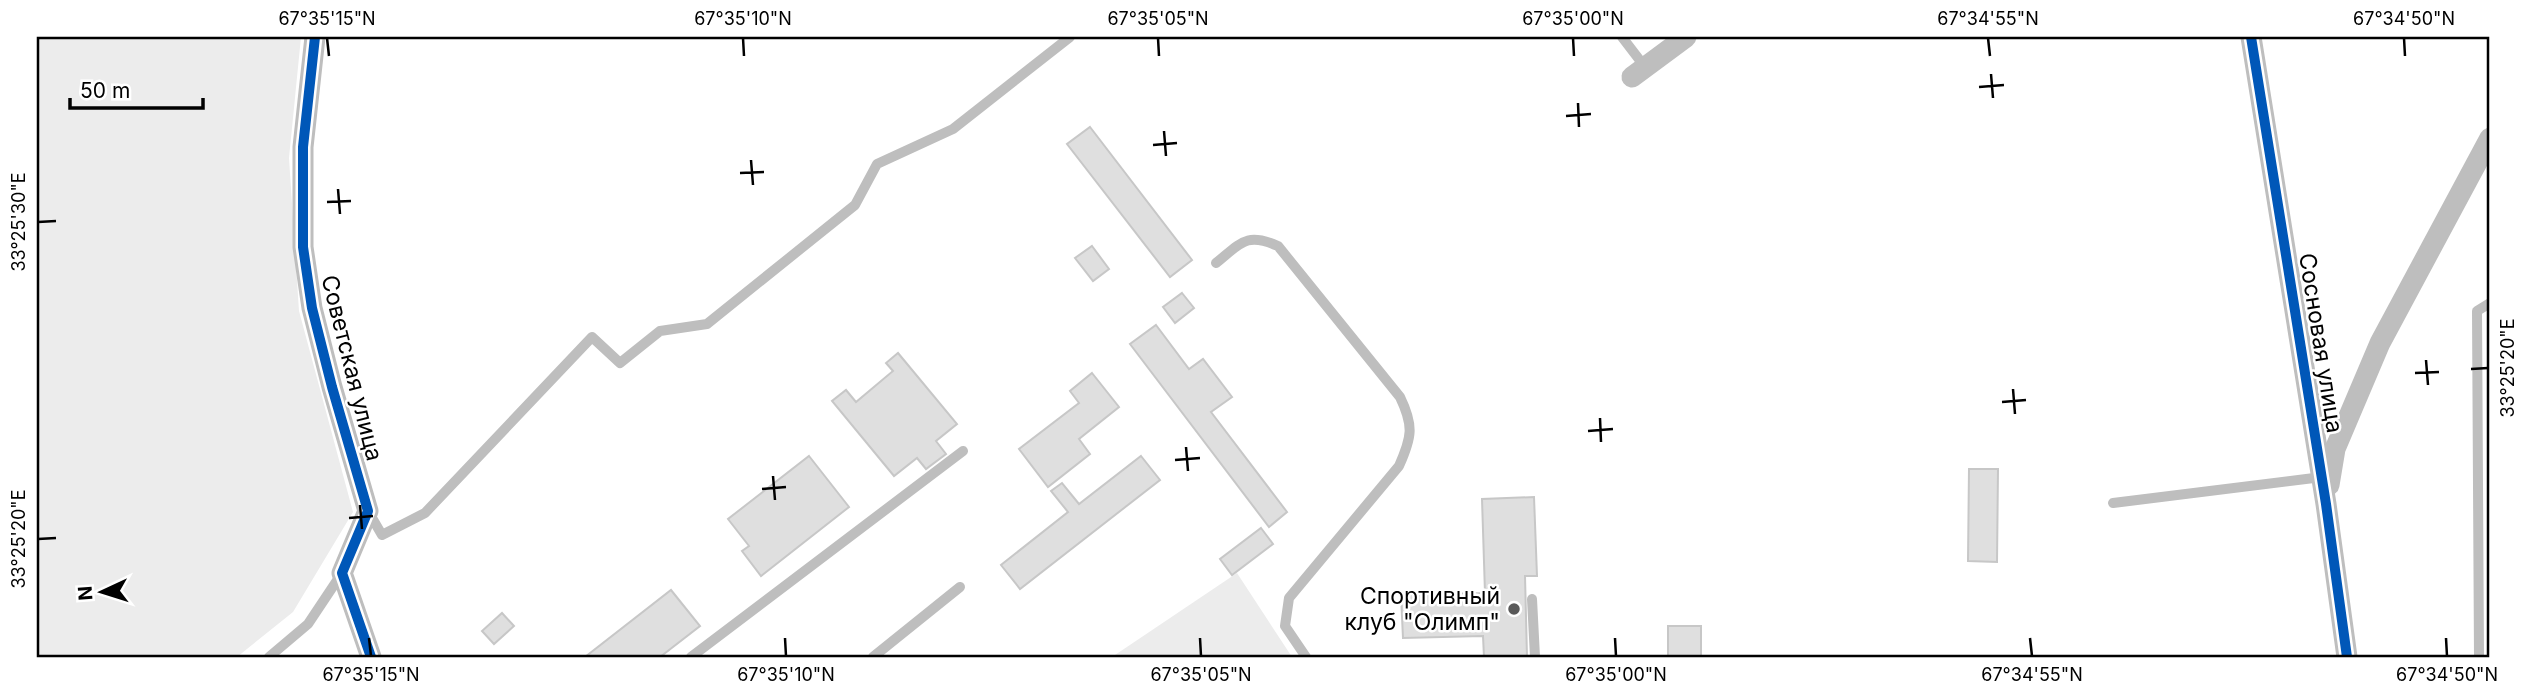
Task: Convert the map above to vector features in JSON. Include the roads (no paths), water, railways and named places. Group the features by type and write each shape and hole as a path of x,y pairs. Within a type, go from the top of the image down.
{"street":[{"name":"Советская улица","path":"315,37 303,147 303,247 312,308 331,387 368,511"},
{"path":"1639,72 1686,37"},
{"name":"Сосновая улица","path":"2251,37 2322,477 2347,657"},
{"name":"Сосновая улица","path":"2326,504 2335,449 2351,406 2380,343 2490,138"},
{"path":"368,511 342,573 371,657"}],"lane":[{"path":"368,511 382,535 425,513 592,337 620,363 660,331 707,324 855,205 877,164 953,129 1070,37"},
{"path":"1622,37 1639,72"},
{"path":"1216,263 1244,240 1261,239 1278,246 1400,397 1410,418 1409,444 1399,466 1289,598 1286,626 1306,657"},
{"path":"2479,657 2477,311 2490,303"},
{"path":"691,657 963,451"},
{"path":"2113,503 2322,477"},
{"path":"269,657 308,624 342,573"},
{"path":"873,657 960,587"},
{"path":"1532,600 1535,657"}],"place":[{"name":"Спортивный клуб \"Олимп\"","path":"1514,609"}]}
